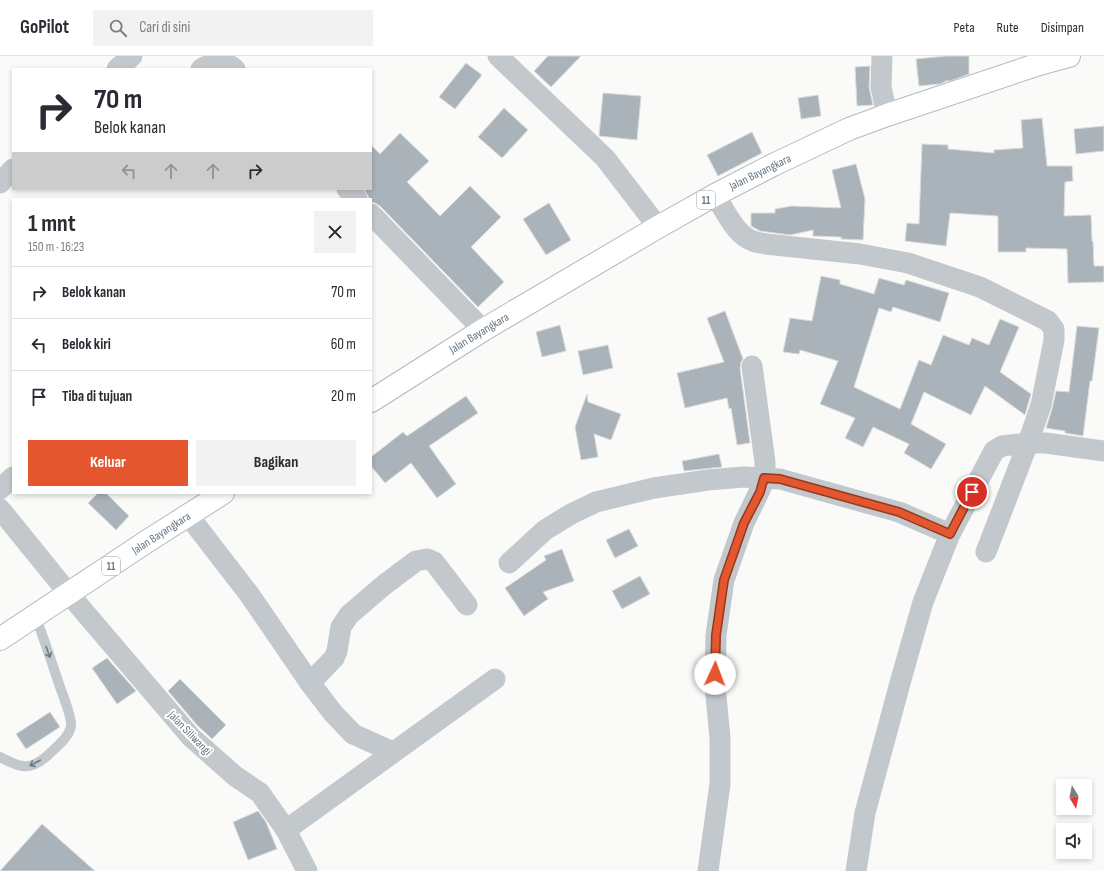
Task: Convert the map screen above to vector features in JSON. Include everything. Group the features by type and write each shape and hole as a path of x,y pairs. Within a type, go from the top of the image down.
{"highway":[{"name":"Jalan Bayangkara","path":"372,400 483,330 658,226 715,195 849,129 887,114 1036,65 1069,56"},
{"name":"Jalan Bayangkara","path":"0,639 221,494"}],"street":[{"path":"498,56 605,158 658,226"},
{"path":"882,56 881,87 887,114"},
{"path":"203,68 214,62 224,62 233,68"},
{"path":"0,183 12,171"},
{"path":"348,190 356,198"},
{"path":"715,195 737,231 753,241 804,249 860,254 908,263 980,287 1048,321 1054,329 1054,340 1041,405 986,552"},
{"path":"372,215 483,330"},
{"path":"708,871 720,784 720,738 715,686 716,635 724,580 744,523 760,492 764,478 765,462 752,366"},
{"path":"856,871 866,813 923,602 950,534 994,451 1002,446 1028,442 1104,451"},
{"path":"509,563 545,530 571,514 596,502 662,487 708,480 744,477 780,479 899,512 950,534"},
{"path":"0,489 12,478"},
{"name":"Jalan Siliwangi","path":"0,508 69,594 190,736 235,776 260,793 286,830 307,871"},
{"path":"188,516 249,594 310,683 333,713 353,734 393,752"},
{"path":"310,683 334,658 337,651 341,628 349,615 384,585 416,561 427,559 434,562 467,604"},
{"path":"286,830 495,679"}],"lane":[{"path":"0,757 27,767 35,765 66,737 71,725 67,707 35,616"}],"building":[{"path":"548,56 581,56 551,87 534,71"},
{"path":"946,56 969,56 969,74 950,81 945,81 940,84 919,86 916,59"},
{"path":"466,63 482,75 455,109 439,97"},
{"path":"870,66 869,87 873,105 857,106 855,67"},
{"path":"603,93 641,96 637,140 599,136"},
{"path":"818,95 821,116 801,119 798,98"},
{"path":"504,108 528,130 502,158 478,137"},
{"path":"1042,118 1047,166 1072,166 1073,181 1065,182 1064,216 1091,215 1094,266 1104,266 1104,282 1068,283 1067,249 1026,248 1026,252 998,252 998,216 950,213 946,246 905,241 907,223 919,224 922,144 948,145 948,149 994,153 994,150 1023,148 1021,120"},
{"path":"1104,126 1104,151 1076,154 1074,129"},
{"path":"752,132 762,153 718,176 707,155"},
{"path":"400,133 429,161 407,182 440,216 470,186 501,217 471,247 504,282 478,307 380,206 372,202 372,198 369,198 365,190 372,190 372,146 380,154"},
{"path":"856,164 865,199 863,240 841,239 841,237 813,236 813,230 790,235 760,231 751,226 751,213 775,213 775,209 792,206 841,208 832,170"},
{"path":"549,203 571,240 546,255 523,219"},
{"path":"821,276 840,280 840,284 874,294 879,278 904,285 906,280 949,293 940,322 893,307 891,312 879,308 854,387 900,409 919,360 931,365 943,335 969,345 972,338 989,345 1000,319 1019,327 1000,372 1031,394 1025,415 985,386 971,415 924,392 911,424 946,444 931,469 904,453 909,444 873,427 863,447 845,438 855,418 820,404 838,361 800,350 799,354 783,352 790,318 812,321"},
{"path":"725,311 743,359 740,368 750,443 737,445 731,408 729,409 727,398 685,408 677,373 724,362 707,318"},
{"path":"560,325 566,351 542,357 536,332"},
{"path":"1077,326 1099,328 1083,436 1046,428 1056,391 1069,392"},
{"path":"608,345 613,368 583,375 578,351"},
{"path":"587,394 588,402 621,414 611,440 594,434 598,457 581,460 575,427"},
{"path":"466,396 478,413 429,446 456,484 437,498 411,463 385,483 372,467 372,456 403,432 407,436"},
{"path":"719,454 722,467 684,471 682,461"},
{"path":"97,494 107,494 129,516 116,530 88,503"},
{"path":"629,529 638,546 615,558 606,540"},
{"path":"562,549 574,581 543,592 548,599 524,616 505,588 546,560 544,556"},
{"path":"640,576 650,594 622,609 612,591"},
{"path":"107,658 136,691 117,704 92,668"},
{"path":"180,679 226,725 212,739 197,725 168,691"},
{"path":"50,712 60,727 26,749 16,734"},
{"path":"258,811 266,822 277,849 248,860 233,822"},
{"path":"42,824 95,871 0,871"}],"route":[{"path":"715,674 716,635 724,580 744,523 760,492 764,478 780,479 899,512 950,534 972,492"}]}
